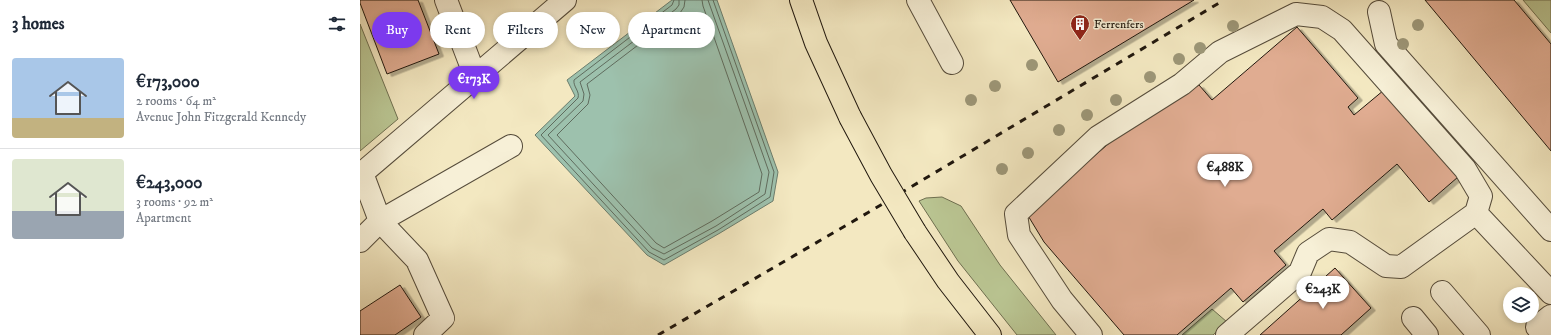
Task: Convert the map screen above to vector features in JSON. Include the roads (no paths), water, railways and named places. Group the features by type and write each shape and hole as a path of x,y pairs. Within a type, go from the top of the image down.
{"main road":[{"path":"801,0 816,43 850,117 881,175 915,232 948,281 990,335"}],"street":[{"path":"446,0 475,76"},
{"path":"425,335 443,318 417,260 380,221 361,174 565,0"},
{"path":"918,0 952,63"},
{"path":"1378,12 1386,44 1551,230"},
{"path":"1091,335 1062,300 1019,235 1016,214 1098,136 1182,84 1220,52 1296,14 1322,17 1342,30 1465,169 1482,196 1476,213 1401,267 1386,266 1350,242 1329,239 1308,253 1300,272 1226,335"},
{"path":"360,241 380,221 511,146"},
{"path":"1476,213 1551,293"},
{"path":"1442,292 1479,335"},
{"path":"1413,318 1427,335"}],"water":[{"path":"672,0 717,0 778,172 773,201 664,265 647,255 535,135 575,96 567,80 609,48 620,48 620,40 628,34 628,48 715,48 715,12 656,12"}],"railway":[{"path":"658,335 869,212 1224,0"}],"place":[{"name":"Ferrenfers","path":"1080,41"}]}
